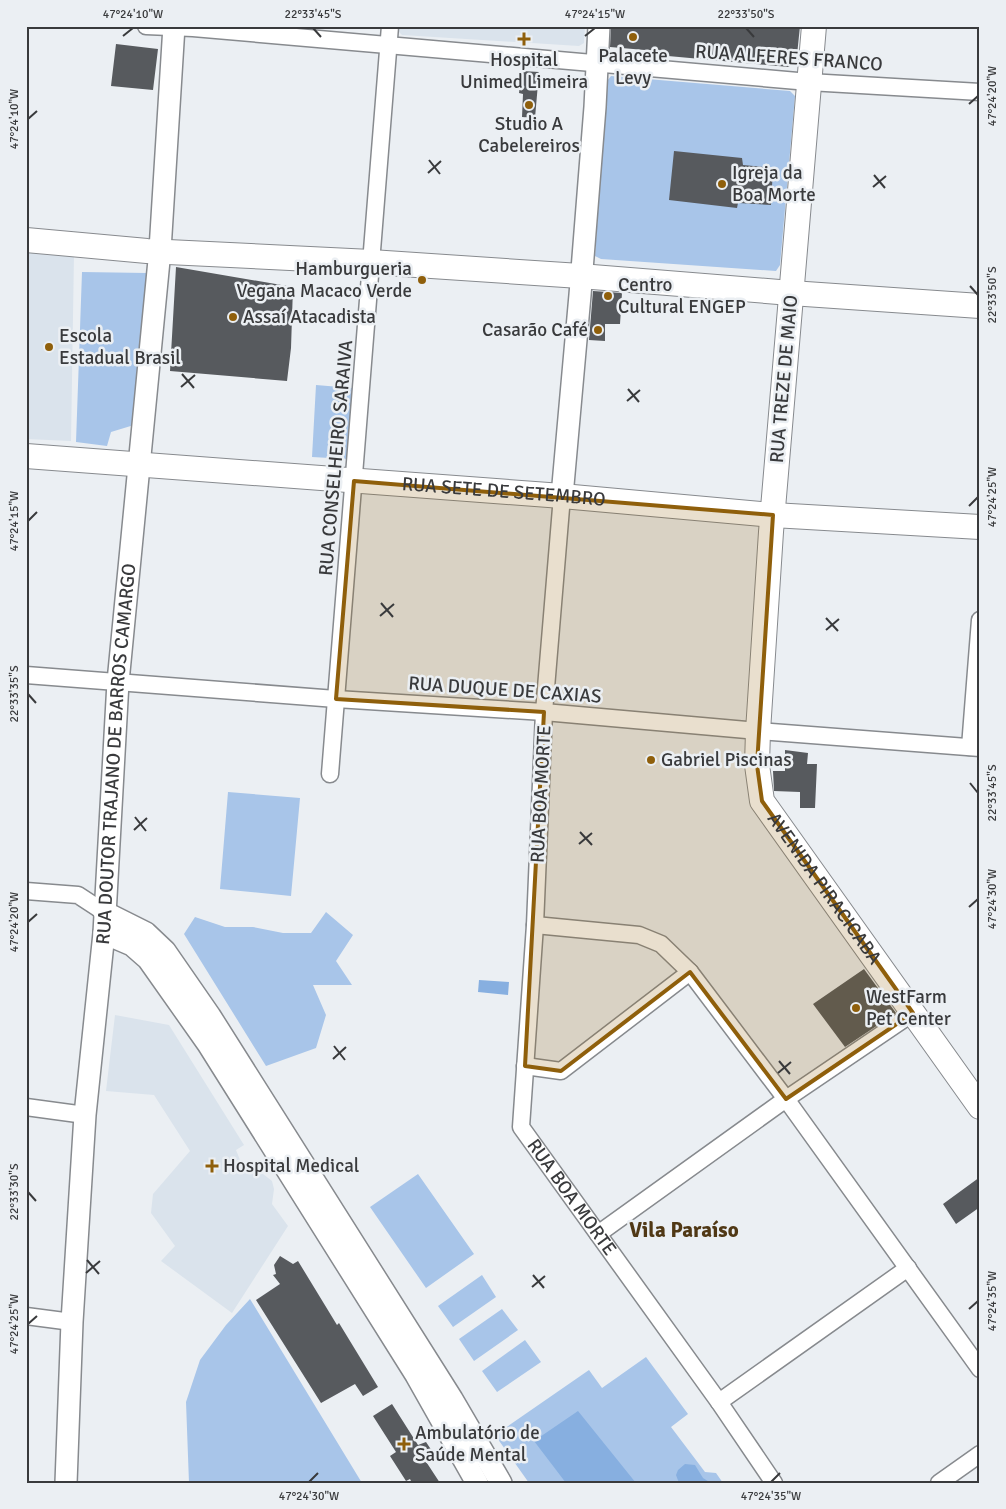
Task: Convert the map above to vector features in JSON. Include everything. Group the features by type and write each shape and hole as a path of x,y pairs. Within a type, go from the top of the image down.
{"main road":[{"name":"RUA TREZE DE MAIO","path":"758,731 773,515 814,26"},
{"path":"26,240 147,251 160,250 371,262 980,306"},
{"name":"RUA SETE DE SETEMBRO","path":"26,456 562,496 773,515 980,527"},
{"name":"AVENIDA PIRACICABA","path":"758,731 757,765 762,801 980,1108"}],"street":[{"name":"RUA ALFERES FRANCO","path":"146,26 193,28 596,62 809,82 980,92"},
{"name":"RUA CONSELHEIRO SARAIVA","path":"330,774 390,26"},
{"name":"RUA BOA MORTE","path":"599,26 586,225 580,276 580,295 544,712 534,925 521,1127 719,1402 774,1483"},
{"name":"RUA DOUTOR TRAJANO DE BARROS CAMARGO","path":"66,1483 72,1322 85,1115 104,933 118,682 160,250 174,27"},
{"path":"975,747 980,620"},
{"name":"RUA DUQUE DE CAXIAS","path":"26,675 336,699 544,712 758,731 975,747"},
{"path":"26,891 78,895 104,912 146,933 165,951 204,1008 452,1399 501,1483"},
{"path":"534,925 639,935 662,944 690,972 786,1099 980,1369"},
{"path":"104,933 132,945 148,959 208,1044 416,1375 477,1483"},
{"path":"525,1066 561,1071 690,972"},
{"path":"598,1234 786,1099 913,1013"},
{"path":"26,1107 85,1115"},
{"path":"719,1402 908,1268"},
{"path":"26,1316 72,1322"},
{"path":"939,1483 980,1454"}],"highlighted area":[{"path":"354,481 773,515 757,765 762,801 913,1013 786,1099 690,972 561,1071 525,1066 544,712 336,699"}],"shaded area":[{"name":"Hospital Unimed Limeira","path":"397,26 585,26 584,43 579,46 402,35 397,30"},
{"path":"611,76 790,91 795,96 780,265 776,271 601,259 595,256 607,81"},
{"name":"Escola Estadual Brasil","path":"26,251 74,254 71,441 26,439"},
{"path":"82,272 147,273 134,425 111,432 107,446 76,442"},
{"path":"316,385 352,388 348,459 312,457"},
{"path":"228,792 300,798 291,896 220,889"},
{"path":"326,912 353,935 336,961 352,985 313,985 326,1015 316,1048 266,1066 184,934 195,917 225,927 253,927 283,933 311,933"},
{"path":"479,980 509,982 508,995 478,992"},
{"name":"Hospital Medical","path":"115,1015 169,1025 244,1145 236,1150 240,1160 253,1173 263,1174 272,1181 274,1189 272,1204 288,1226 232,1313 161,1261 175,1246 151,1213 153,1194 190,1151 154,1095 106,1091"},
{"path":"418,1174 474,1254 426,1288 370,1207"},
{"path":"482,1275 496,1297 453,1327 438,1306"},
{"path":"250,1299 362,1483 189,1483 186,1402 200,1360 226,1325"},
{"path":"502,1309 518,1330 474,1361 459,1339"},
{"path":"525,1340 541,1362 497,1392 482,1371"},
{"path":"646,1357 688,1414 671,1427 705,1472 716,1473 723,1483 529,1483 495,1435 589,1370 602,1388"},
{"path":"578,1411 636,1483 566,1483 534,1441"},
{"path":"685,1464 695,1465 703,1478 711,1483 679,1483 676,1475 678,1470"}],"building":[{"path":"611,26 800,26 797,55 789,67 668,56 668,52 610,47"},
{"path":"116,44 158,49 153,90 111,86"},
{"name":"Studio A Cabelereiros","path":"522,71 539,72 535,118 522,117 523,94 519,93"},
{"name":"Igreja da Boa Morte","path":"674,151 742,158 743,165 773,168 771,205 738,203 737,208 669,200"},
{"name":"Assaí Atacadista","path":"176,267 293,287 291,348 287,381 170,371"},
{"path":"593,291 622,293 620,324 605,324 605,341 589,340"},
{"path":"785,750 808,753 807,764 817,764 815,808 800,808 800,792 774,791 773,771 785,771"},
{"name":"WestFarm Pet Center","path":"864,969 896,1013 845,1047 813,1004"},
{"path":"980,1177 980,1207 956,1224 943,1204"},
{"path":"280,1256 293,1264 298,1261 378,1387 363,1396 355,1384 321,1403 256,1300 280,1284 273,1275 276,1274 274,1265"},
{"name":"Ambulatório de Saúde Mental","path":"392,1404 418,1445 426,1442 432,1451 423,1457 440,1483 412,1483 410,1479 406,1481 390,1456 396,1452 373,1416"}],"place":[{"name":"Palacete Levy","path":"633,37"},
{"name":"Hospital Unimed Limeira","path":"524,39"},
{"name":"Studio A Cabelereiros","path":"529,105"},
{"name":"Igreja da Boa Morte","path":"722,184"},
{"name":"Hamburgueria Vegana Macaco Verde","path":"422,280"},
{"name":"Centro Cultural ENGEP","path":"608,296"},
{"name":"Assaí Atacadista","path":"233,317"},
{"name":"Casarão Café","path":"598,330"},
{"name":"Escola Estadual Brasil","path":"49,347"},
{"name":"Gabriel Piscinas","path":"651,760"},
{"name":"WestFarm Pet Center","path":"856,1008"},
{"name":"Hospital Medical","path":"212,1166"},
{"name":"Ambulatório de Saúde Mental","path":"404,1444"}],"district":[{"name":"Vila Paraíso","path":"684,1230"}]}
